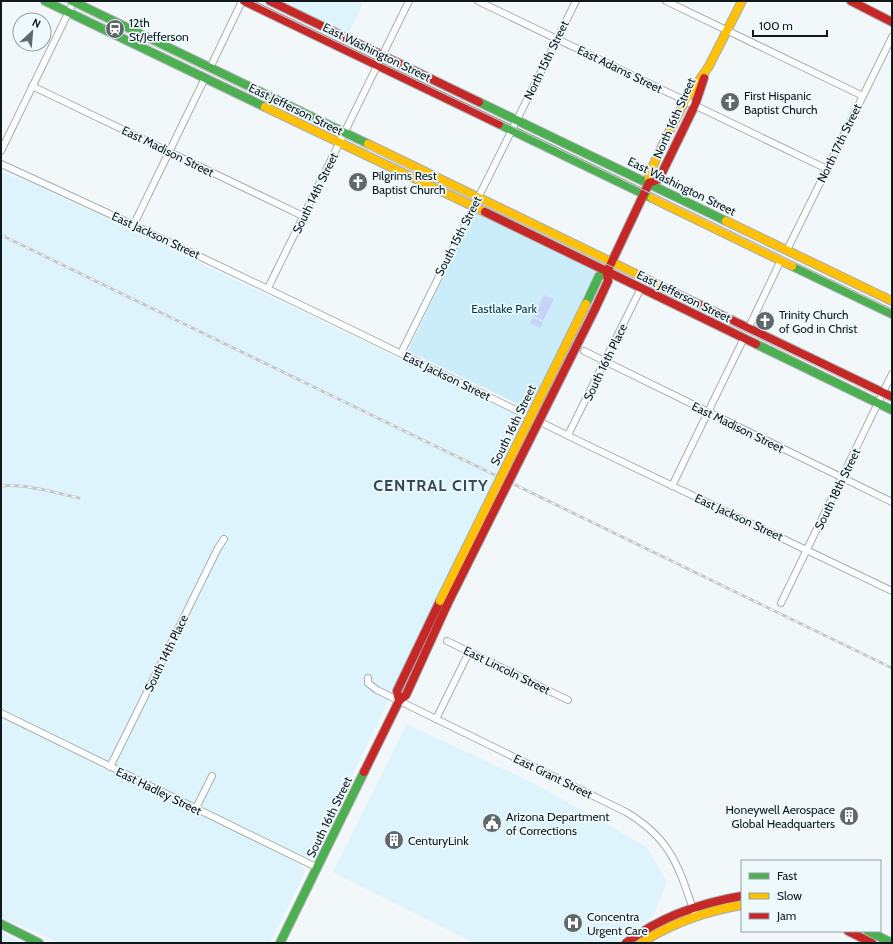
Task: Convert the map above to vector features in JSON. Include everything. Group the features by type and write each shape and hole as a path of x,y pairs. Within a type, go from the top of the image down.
{"main road":[{"name":"East Jefferson Street","path":"45,1 473,206 892,410"},
{"name":"East Jefferson Street","path":"73,1 749,327 892,398"},
{"name":"East Washington Street","path":"243,1 644,193 892,314"},
{"name":"East Washington Street","path":"270,1 892,301"},
{"name":"North 16th Street","path":"709,66 685,101 649,174 649,184 659,179 695,105 709,66 742,1"},
{"path":"850,1 892,22"},
{"path":"232,78 275,112"},
{"name":"East Washington Street","path":"461,93 499,124"},
{"name":"South 16th Street","path":"280,943 399,701 397,692 595,309 608,281 607,272 649,184"},
{"name":"East Jefferson Street","path":"490,203 538,238"},
{"path":"719,217 760,250"},
{"name":"South 16th Street","path":"444,603 599,276 607,272"},
{"name":"East Jefferson Street","path":"769,338 820,375"},
{"path":"626,943 653,925 720,900 741,896"},
{"path":"641,943 662,930 741,904"},
{"path":"1,924 39,943"},
{"path":"850,932 872,943"},
{"path":"870,932 892,943"}],"street":[{"path":"1,150 73,1"},
{"path":"210,68 243,1"},
{"name":"South 14th Street","path":"268,288 409,1"},
{"name":"East Adams Street","path":"478,1 826,169"},
{"name":"North 15th Street","path":"517,120 576,1"},
{"path":"666,1 863,96"},
{"name":"North 17th Street","path":"787,250 892,37"},
{"path":"134,224 205,78"},
{"name":"East Madison Street","path":"32,86 303,216"},
{"name":"South 15th Street","path":"401,353 517,120"},
{"name":"East Jackson Street","path":"1,164 134,224 268,288 672,486 807,549 892,591"},
{"path":"749,327 781,260"},
{"name":"South 16th Place","path":"568,435 641,288"},
{"path":"672,486 744,338"},
{"name":"East Madison Street","path":"584,351 892,502"},
{"name":"South 18th Street","path":"781,603 892,374"},
{"name":"South 14th Place","path":"110,767 218,548 224,540"},
{"name":"East Lincoln Street","path":"447,641 568,700"},
{"path":"436,718 469,652"},
{"name":"East Grant Street","path":"368,678 368,683 373,688 626,812 645,825 671,852 677,864 696,918"},
{"name":"East Hadley Street","path":"1,714 318,868"},
{"path":"196,808 212,776"}],"shaded area":[{"path":"279,1 359,1 363,3 348,34"},
{"path":"1,172 34,184 526,419 311,858 304,857 1,709"},
{"path":"544,295 554,299 543,321 534,316"},
{"path":"533,318 543,322 540,328 530,323"},
{"path":"1,718 302,865 305,872 270,943 60,943 1,918"},
{"path":"407,724 535,784 647,847 667,882 653,917 638,926 617,943 475,943 333,872"},
{"path":"1,932 24,943 1,943"}],"green space":[{"name":"Eastlake Park","path":"476,213 595,269 596,276 530,410 408,350 473,216"}],"tram line":[{"path":"62,1 892,402"},
{"path":"252,1 892,310"}],"railway":[{"path":"1,235 892,668"},
{"path":"1,486 10,485 30,487 79,498"}],"traffic: fast":[{"path":"45,1 265,107"},
{"path":"72,1 368,144"},
{"path":"479,102 726,221"},
{"path":"499,124 652,198"},
{"path":"792,266 892,314"},
{"path":"586,304 599,276 607,272"},
{"path":"756,344 892,410"},
{"path":"280,943 364,772"},
{"path":"1,924 39,943"},
{"path":"870,932 892,943"}],"traffic: slow":[{"path":"649,183 649,174 666,138 685,101 709,66 742,1"},
{"path":"265,107 485,212"},
{"path":"368,144 669,290"},
{"path":"652,198 792,266"},
{"path":"726,221 892,301"},
{"path":"440,601 586,304"},
{"path":"641,943 665,929 702,914 741,905"}],"traffic: jam":[{"path":"244,1 499,124"},
{"path":"270,1 479,102"},
{"path":"851,1 892,22"},
{"path":"649,183 659,179 695,105 704,78"},
{"path":"595,309 608,281 607,272 649,183"},
{"path":"485,212 756,344"},
{"path":"669,290 892,397"},
{"path":"447,605 595,309"},
{"path":"399,701 397,691 440,601"},
{"path":"364,772 399,701 406,695 447,605"},
{"path":"626,943 653,926 681,912 741,896"},
{"path":"850,932 872,943"}],"place":[{"name":"12th St/Jefferson","path":"115,29"},
{"name":"First Hispanic Baptist Church","path":"730,102"},
{"name":"Pilgrims Rest Baptist Church","path":"358,182"},
{"name":"Trinity Church of God in Christ","path":"765,321"},
{"name":"Honeywell Aerospace Global Headquarters","path":"849,816"},
{"name":"Arizona Department of Corrections","path":"492,823"},
{"name":"CenturyLink","path":"394,840"},
{"name":"Concentra Urgent Care","path":"573,923"}],"district":[{"name":"CENTRAL CITY","path":"431,485"}]}
